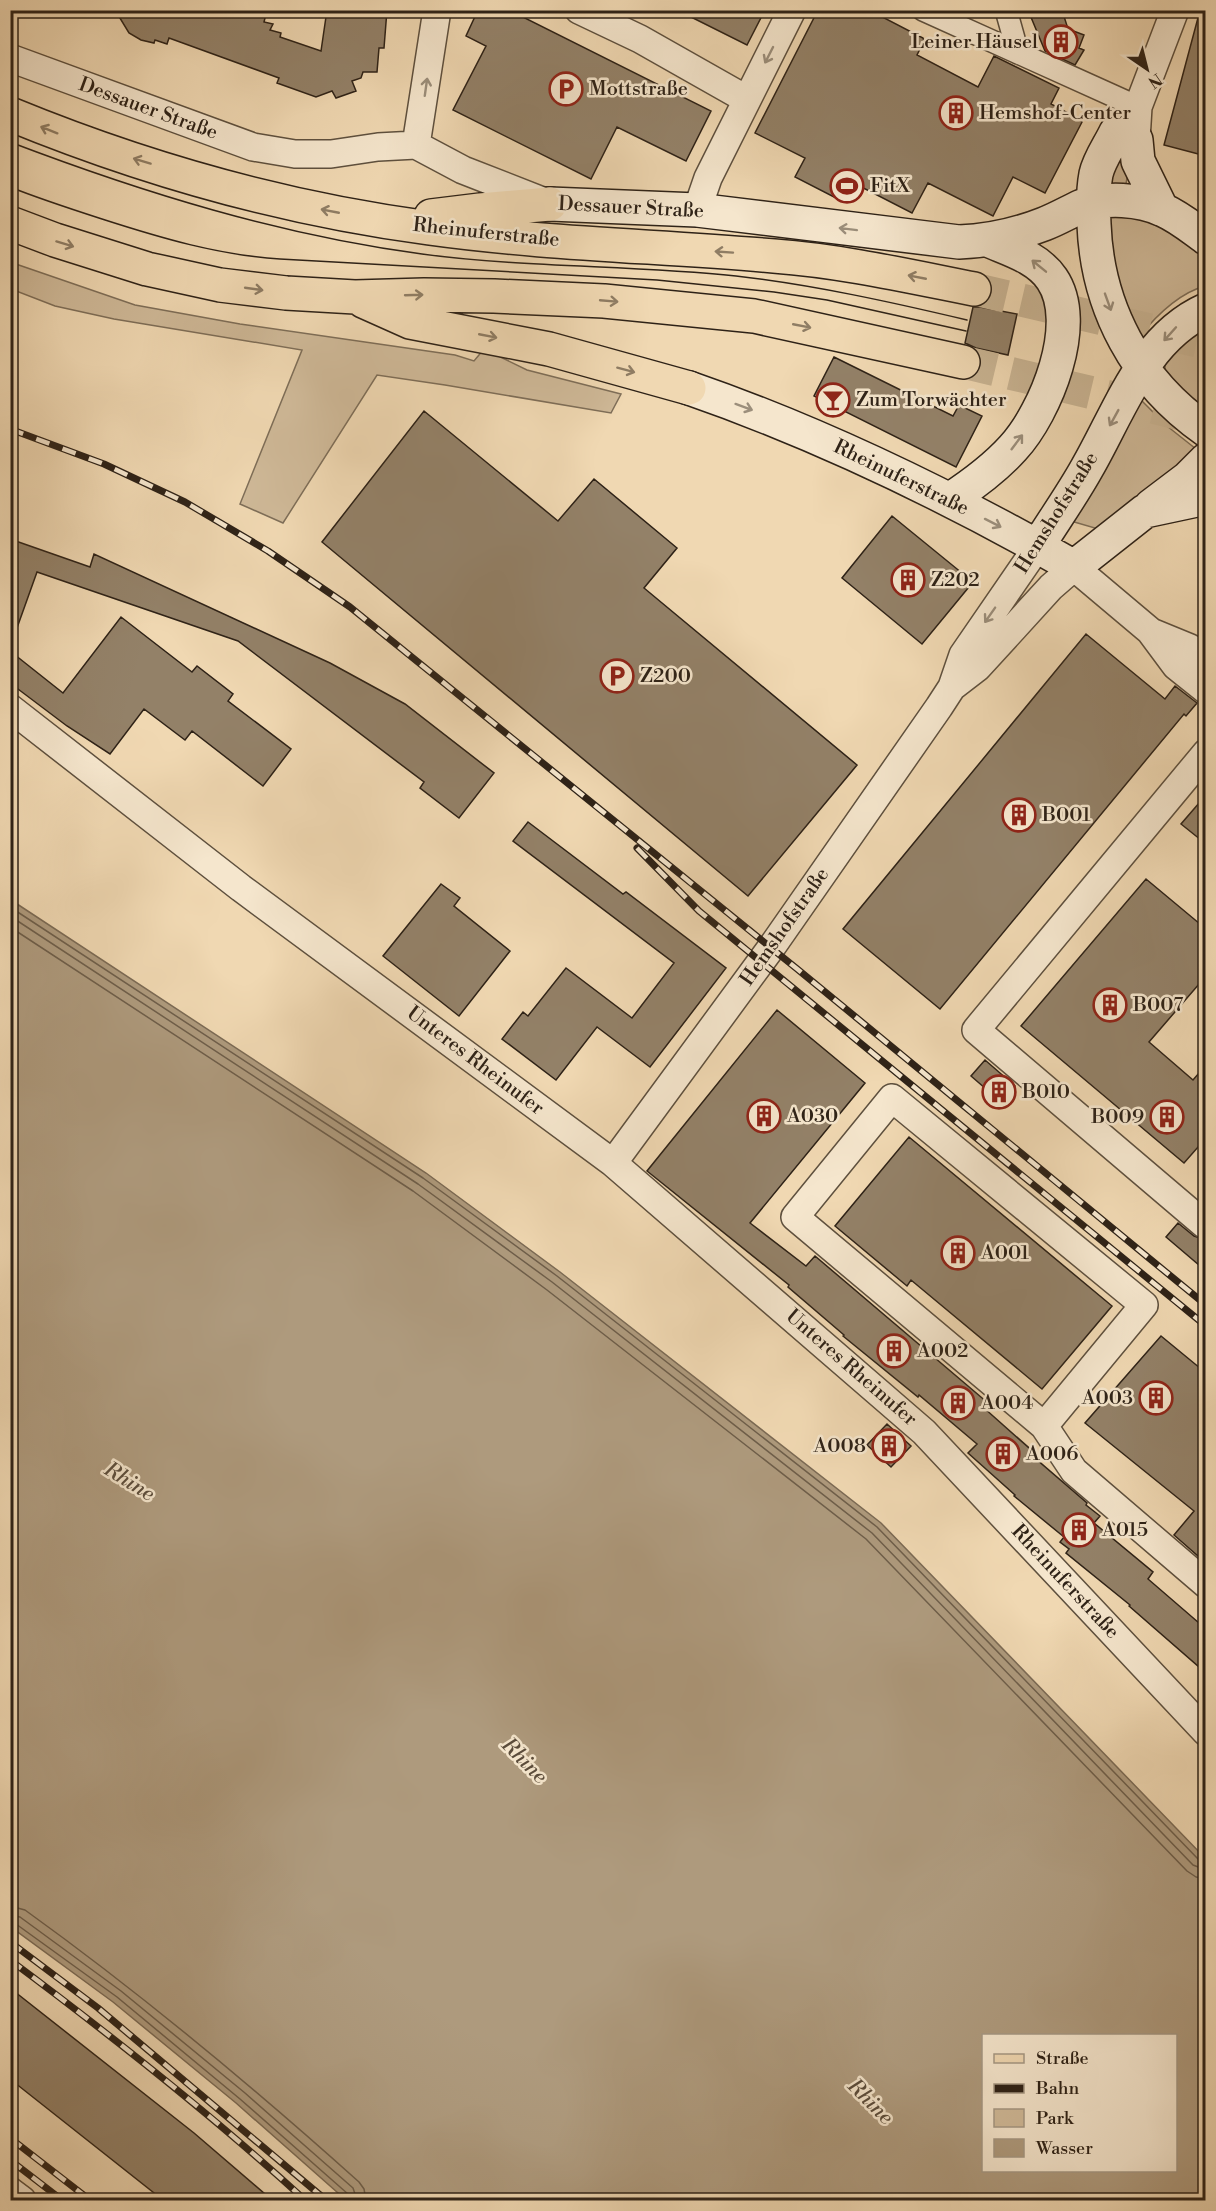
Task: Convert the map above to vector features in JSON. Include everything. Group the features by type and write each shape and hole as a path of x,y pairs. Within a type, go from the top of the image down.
{"main road":[{"name":"Rheinuferstraße","path":"10,114 89,144 223,186 305,206 387,222 478,234 777,256 872,268 974,289"},
{"path":"1126,136 1095,187 1097,261 1107,302 1124,339 1142,367 1163,394 1188,418 1206,430"},
{"path":"1126,136 1161,208"},
{"name":"Dessauer Straße","path":"550,204 697,210 959,242 990,241 1045,224 1095,187"},
{"path":"1095,187 1131,201 1161,208 1178,217 1206,238"},
{"path":"387,222 550,204"},
{"path":"10,223 147,269 220,285 286,293 356,297 435,295 593,300 754,316 963,362"},
{"path":"949,500 975,483 1014,448 1040,407 1056,369 1063,321 1061,300 1052,279 1041,267 1029,259 990,241"},
{"name":"Rheinuferstraße","path":"356,297 410,322 549,350 688,388 773,418 949,500 1074,567"},
{"name":"Hemshofstraße","path":"1038,546 1086,470 1142,367 1176,327 1206,310"},
{"path":"1074,567 1188,478 1206,460"},
{"path":"1145,511 1206,498"}],"street":[{"path":"416,145 437,10"},
{"path":"579,10 640,39 746,99"},
{"path":"697,210 708,178 792,10"},
{"path":"923,10 1138,107"},
{"path":"1006,10 1018,53"},
{"path":"1126,136 1174,10"},
{"name":"Dessauer Straße","path":"10,58 253,147 295,154 331,154 378,147 416,145 463,170 550,204"},
{"name":"Hemshofstraße","path":"613,1163 771,948 952,687 963,655 1038,546"},
{"path":"1074,567 1150,631 1176,666 1206,690"},
{"name":"Hemshofstraße","path":"952,687 978,667 1051,586 1074,567"},
{"path":"1150,631 1190,648 1206,661"},
{"name":"Unteres Rheinufer","path":"10,708 251,895 613,1163 924,1432"},
{"path":"1206,753 976,1030 1204,1224 1206,1222"},
{"path":"1044,1426 1144,1305 892,1098 795,1217 1044,1426 1074,1471 1206,1584"},
{"name":"Rheinuferstraße","path":"924,1432 1206,1732"},
{"path":"10,2191 22,2200"}],"green space":[{"path":"1124,153 1128,173 1125,189 1106,188 1111,170"},
{"path":"1115,212 1143,219 1174,232 1205,258 1205,286 1177,300 1138,338 1115,301 1105,214"},
{"path":"10,262 135,305 240,324 455,355 474,361 484,349 527,370 621,394 611,413 377,375 283,523 240,504 302,350 114,319 55,306 11,289"},
{"path":"1205,319 1205,421 1165,373 1165,362"},
{"path":"1138,397 1167,426 1196,449 1105,531 1064,519"}],"water":[{"name":"Rhine","path":"11,900 426,1173 560,1272 881,1523 1205,1858 1205,2200 346,2200 236,2103 113,2002 11,1927"}],"building":[{"path":"115,10 267,10 264,22 273,24 270,30 281,33 280,37 321,51 327,10 387,10 384,48 379,48 377,72 363,72 361,78 352,81 356,91 336,98 332,91 316,97 277,83 279,78 169,38 167,44 155,40 154,43 141,40 129,33"},
{"name":"Mottstraße","path":"478,10 509,10 711,111 686,161 617,127 591,179 453,110 486,46 466,36"},
{"path":"677,10 765,10 747,45"},
{"name":"Hemshof-Center","path":"818,10 869,10 923,38 924,41 917,55 978,87 994,56 1059,88 1051,104 1082,122 1045,193 1013,177 993,216 928,183 912,213 844,178 834,197 795,177 805,158 755,133"},
{"name":"Leiner Häusel","path":"1028,10 1062,10 1068,29 1084,35 1079,48 1084,50 1075,65 1045,51"},
{"path":"1199,14 1206,14 1206,156 1164,145"},
{"path":"973,307 1017,314 1008,355 976,348 965,343"},
{"path":"834,357 953,416 959,405 982,416 956,467 814,396"},
{"name":"Z200","path":"424,411 558,521 594,479 677,548 644,588 857,765 748,896 322,542"},
{"name":"Z202","path":"892,516 973,582 922,644 842,578"},
{"path":"10,539 90,567 94,554 330,663 405,704 494,773 459,818 420,788 424,782 238,641 37,572 13,639 10,638"},
{"path":"121,617 192,672 197,666 233,694 228,701 291,749 263,786 192,731 185,740 144,709 110,754 67,726 10,683 10,651 63,693"},
{"name":"B001","path":"1086,634 1165,699 1175,686 1197,703 1186,716 1184,714 940,1009 843,929"},
{"path":"1206,795 1206,844 1181,824"},
{"path":"528,822 623,894 626,892 726,968 650,1067 597,1027 556,1080 502,1039 523,1012 528,1016 566,968 632,1018 674,963 513,841"},
{"name":"B007","path":"1146,879 1206,929 1206,976 1149,1042 1193,1080 1206,1065 1206,1138 1184,1163 1021,1026"},
{"path":"441,884 460,898 454,906 510,951 459,1016 383,956"},
{"path":"777,1010 865,1083 750,1223 806,1266 815,1256 988,1403 984,1408 1037,1455 1035,1458 1100,1516 1094,1523 1153,1572 1148,1579 1206,1629 1206,1673 1130,1605 1066,1553 1069,1549 1060,1542 1064,1537 1014,1496 968,1453 977,1444 843,1336 788,1287 789,1285 647,1171"},
{"name":"B010","path":"985,1060 1015,1086 1001,1102 971,1076"},
{"name":"A001","path":"909,1137 1112,1306 1042,1389 911,1280 907,1286 835,1226"},
{"path":"1178,1223 1194,1236 1206,1240 1206,1271 1166,1237"},
{"name":"A003","path":"1161,1336 1206,1373 1206,1563 1174,1535 1194,1511 1085,1423"},
{"name":"A008","path":"887,1424 911,1446 891,1467 867,1445"},
{"path":"10,1988 194,2133 272,2200 163,2200 10,2079"}],"tunnel":[{"path":"974,289 1206,343"},
{"path":"963,362 1198,418"}],"tram line":[{"path":"10,142 60,161 213,210 265,224 369,246 461,259 736,276 852,295 967,320"},
{"path":"10,187 146,233 234,254 280,259 657,280 774,292 827,300 966,331"}],"railway":[{"path":"10,429 104,464 185,502 268,551 350,607 796,968 1206,1305"},
{"path":"637,848 699,911 1206,1326"},
{"path":"10,1942 98,2008 326,2200"},
{"path":"10,1960 161,2077 305,2200"},
{"path":"10,2138 90,2200"},
{"path":"10,2160 62,2200"}],"place":[{"name":"Leiner Häusel","path":"1061,42"},
{"name":"Mottstraße","path":"566,89"},
{"name":"Hemshof-Center","path":"956,113"},
{"name":"FitX","path":"847,186"},
{"name":"Zum Torwächter","path":"833,400"},
{"name":"Z202","path":"908,580"},
{"name":"Z200","path":"617,676"},
{"name":"B001","path":"1019,815"},
{"name":"B007","path":"1110,1005"},
{"name":"B010","path":"999,1092"},
{"name":"A030","path":"764,1116"},
{"name":"B009","path":"1167,1117"},
{"name":"A001","path":"958,1253"},
{"name":"A002","path":"894,1351"},
{"name":"A003","path":"1156,1398"},
{"name":"A004","path":"958,1403"},
{"name":"A008","path":"889,1446"},
{"name":"A006","path":"1003,1454"},
{"name":"A015","path":"1079,1530"}]}
